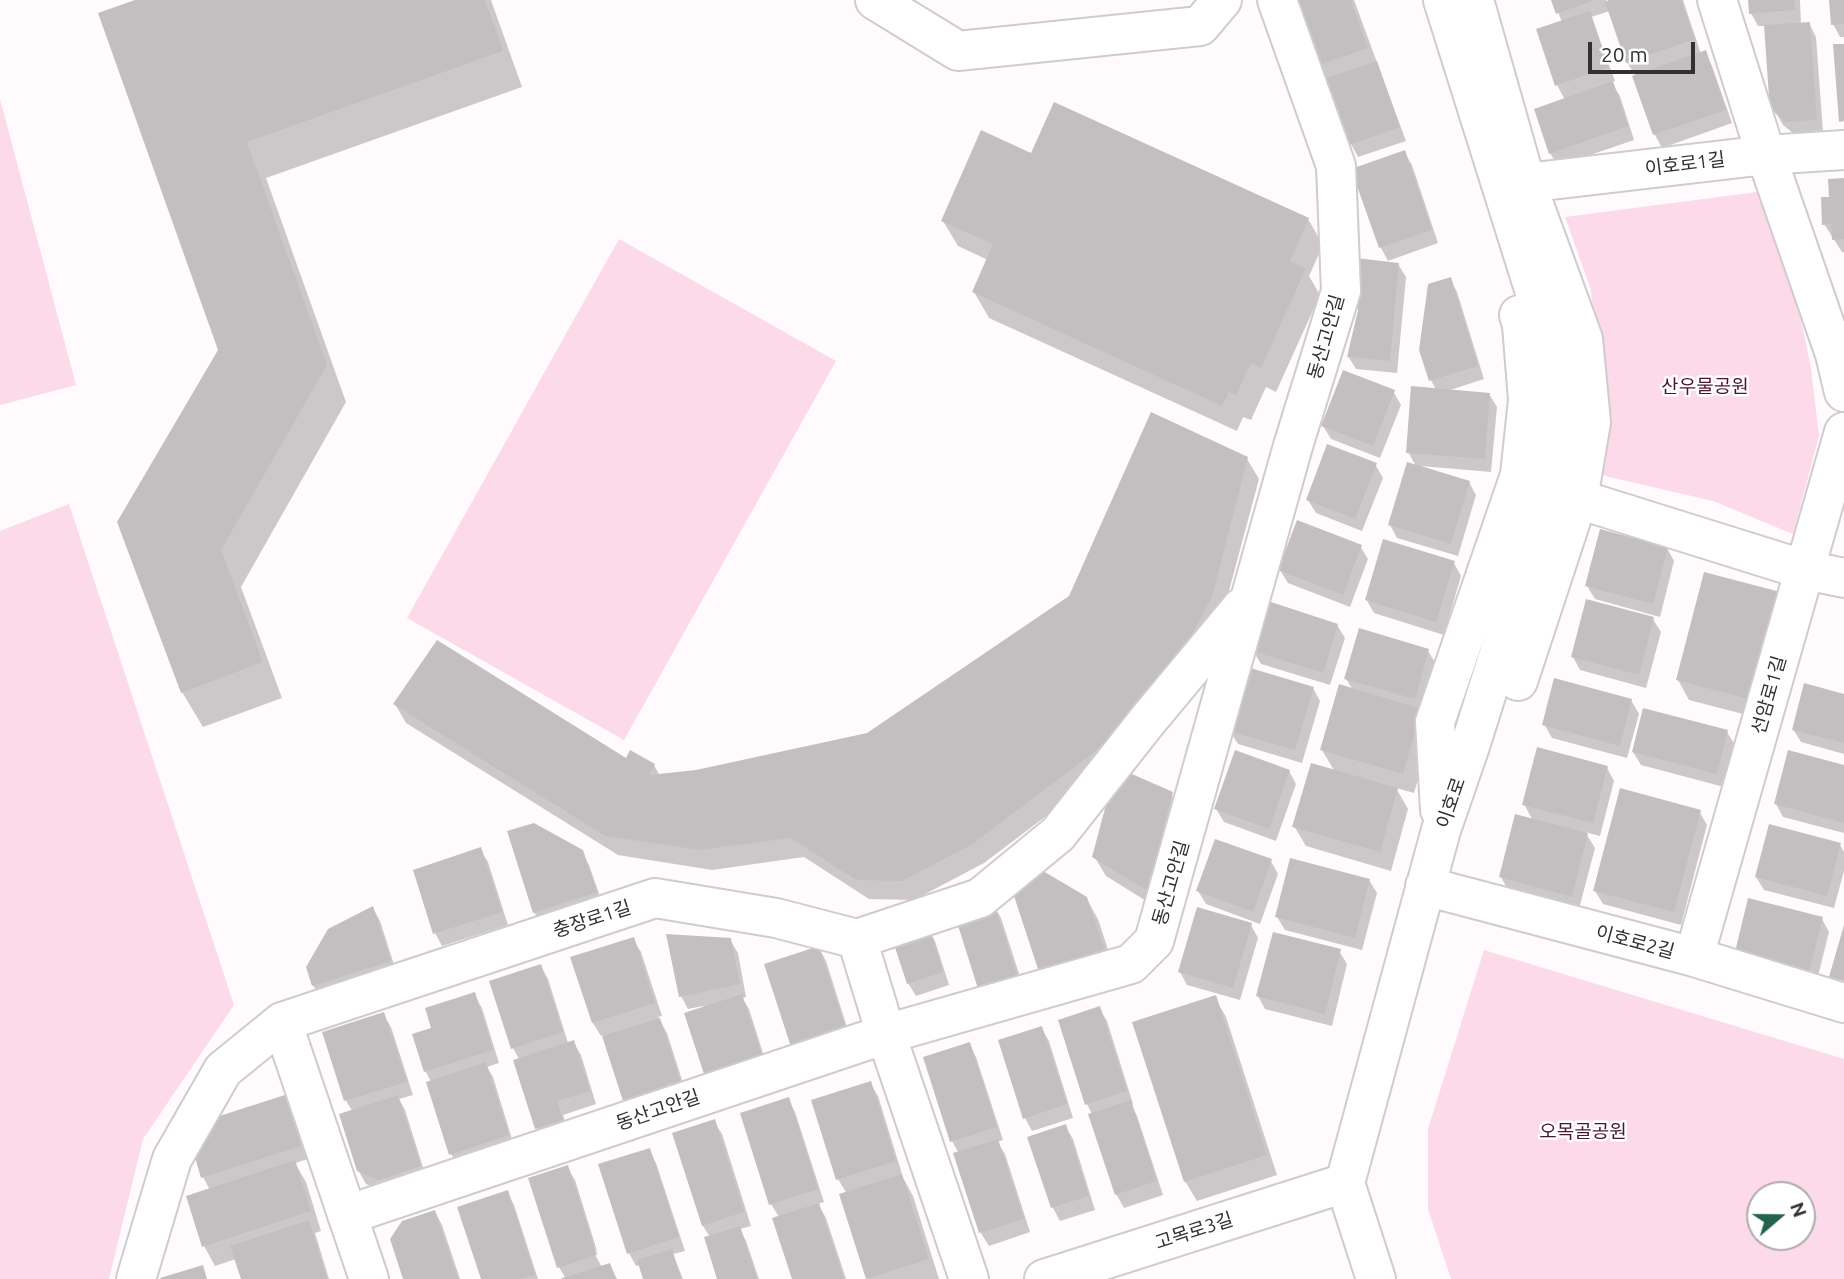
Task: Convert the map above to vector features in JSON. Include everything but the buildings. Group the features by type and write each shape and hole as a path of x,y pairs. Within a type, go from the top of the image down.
{"street":[{"path":"875,0 958,51 1200,26 1222,0"},
{"name":"동산고안길","path":"347,1215 886,1034 1131,964 1154,941 1250,597 1340,291 1336,166 1278,0"},
{"path":"1417,0 1522,325 1528,400 1520,475 1435,722 1441,830"},
{"name":"이호로","path":"1345,1184 1441,830 1555,476 1559,398 1545,324 1443,0"},
{"path":"1441,830 1489,769 1578,499 1591,422 1583,339 1527,183 1474,0"},
{"path":"1717,0 1766,155 1840,354 1844,392"},
{"name":"이호로1길","path":"1527,183 1766,155 1844,150"},
{"name":"선암로1길","path":"1694,957 1844,432"},
{"path":"1578,499 1805,570 1844,578"},
{"path":"969,1279 856,939 980,898 1058,834 1250,597"},
{"name":"이호로2길","path":"1425,886 1694,957 1844,1003"},
{"name":"충장로1길","path":"136,1279 172,1159 223,1070 282,1022 655,898 776,918 856,939"},
{"path":"282,1022 369,1279"},
{"path":"1345,1184 1376,1279"},
{"name":"고목로3길","path":"1044,1279 1345,1184"}],"green space":[{"path":"0,99 76,385 0,405"},
{"name":"산우물공원","path":"1757,192 1795,290 1811,368 1819,436 1793,534 1713,501 1592,473 1600,404 1591,290 1565,217"},
{"path":"619,239 836,361 624,740 407,618"},
{"path":"69,504 234,1005 143,1139 109,1279 0,1279 0,531"},
{"name":"오목골공원","path":"1484,950 1844,1059 1844,1279 1451,1279 1428,1209 1428,1129"}]}
